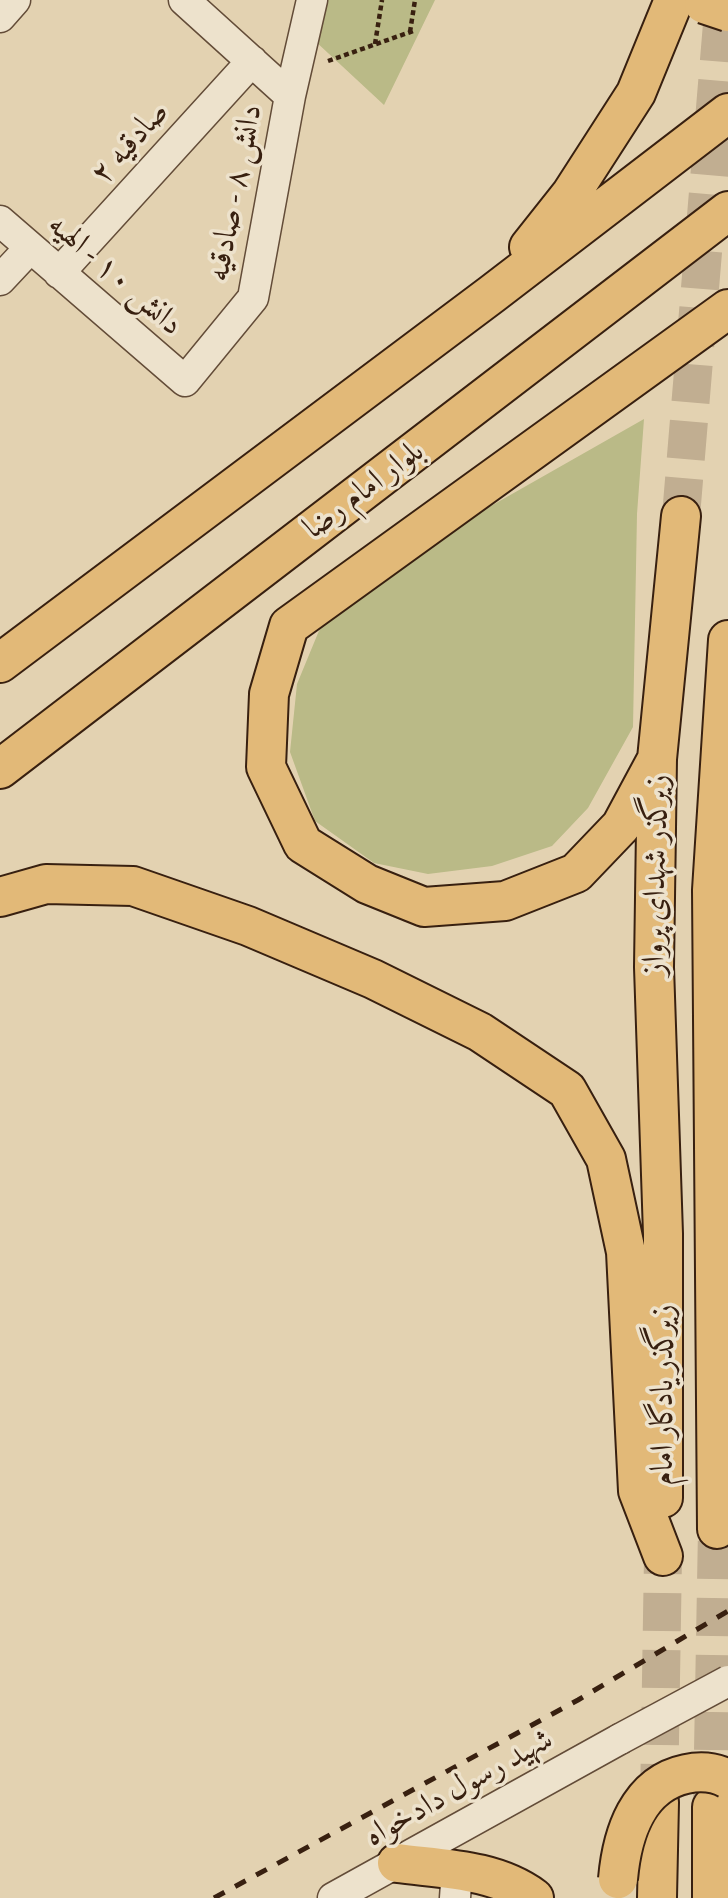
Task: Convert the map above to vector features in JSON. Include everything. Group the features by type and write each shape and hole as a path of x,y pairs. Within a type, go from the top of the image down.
{"main road":[{"path":"492,294 571,194 636,93 701,4"},
{"path":"0,663 492,294 728,113"},
{"name":"بلوار امام رضا","path":"0,769 728,211"},
{"path":"657,759 621,826 576,873 505,901 425,906 367,884 303,844 266,767 269,694 289,626 728,309"},
{"name":"زیرگذر شهدای پرواز","path":"663,1234 654,967 657,759 681,516"},
{"name":"زیرگذر شهدای پرواز","path":"713,1225 712,890 728,640"},
{"name":"زیرگذر یادگار امام","path":"0,897 46,884 133,886 248,926 373,979 480,1032 568,1090 606,1159 626,1252 638,1491 663,1556 663,1234"},
{"path":"713,1225 728,1153"},
{"name":"زیرگذر یادگار امام","path":"713,1225 716,1529"},
{"path":"618,1888 619,1863 629,1830 642,1801 650,1791 671,1777 709,1772 720,1793 712,1898"},
{"path":"657,1898 659,1802"},
{"path":"397,1863 456,1884 501,1879 534,1898"}],"street":[{"path":"0,18 15,0"},
{"name":"دانش ۸ - صادقیه","path":"184,0 290,96 253,298 185,382"},
{"path":"290,96 312,0"},
{"name":"صادقیه ۲","path":"59,273 252,61"},
{"name":"دانش ۱۰ - الهیه","path":"0,221 185,382"},
{"path":"0,280 30,248"},
{"name":"شهید رسول دادخواه","path":"333,1898 728,1681"}],"path":[{"path":"375,44 382,0"},
{"path":"410,32 415,0"},
{"path":"290,96 317,64 416,30"}],"green space":[{"path":"325,0 435,0 384,105 314,40"},
{"path":"644,419 637,514 633,727 588,808 552,846 492,866 428,874 374,863 315,821 290,752 297,684 323,621 417,548"}],"tunnel":[{"path":"681,516 724,0"},
{"path":"712,1807 717,1529"},
{"path":"659,1802 663,1556"}],"railway":[{"path":"214,1898 578,1700 728,1611"}]}
